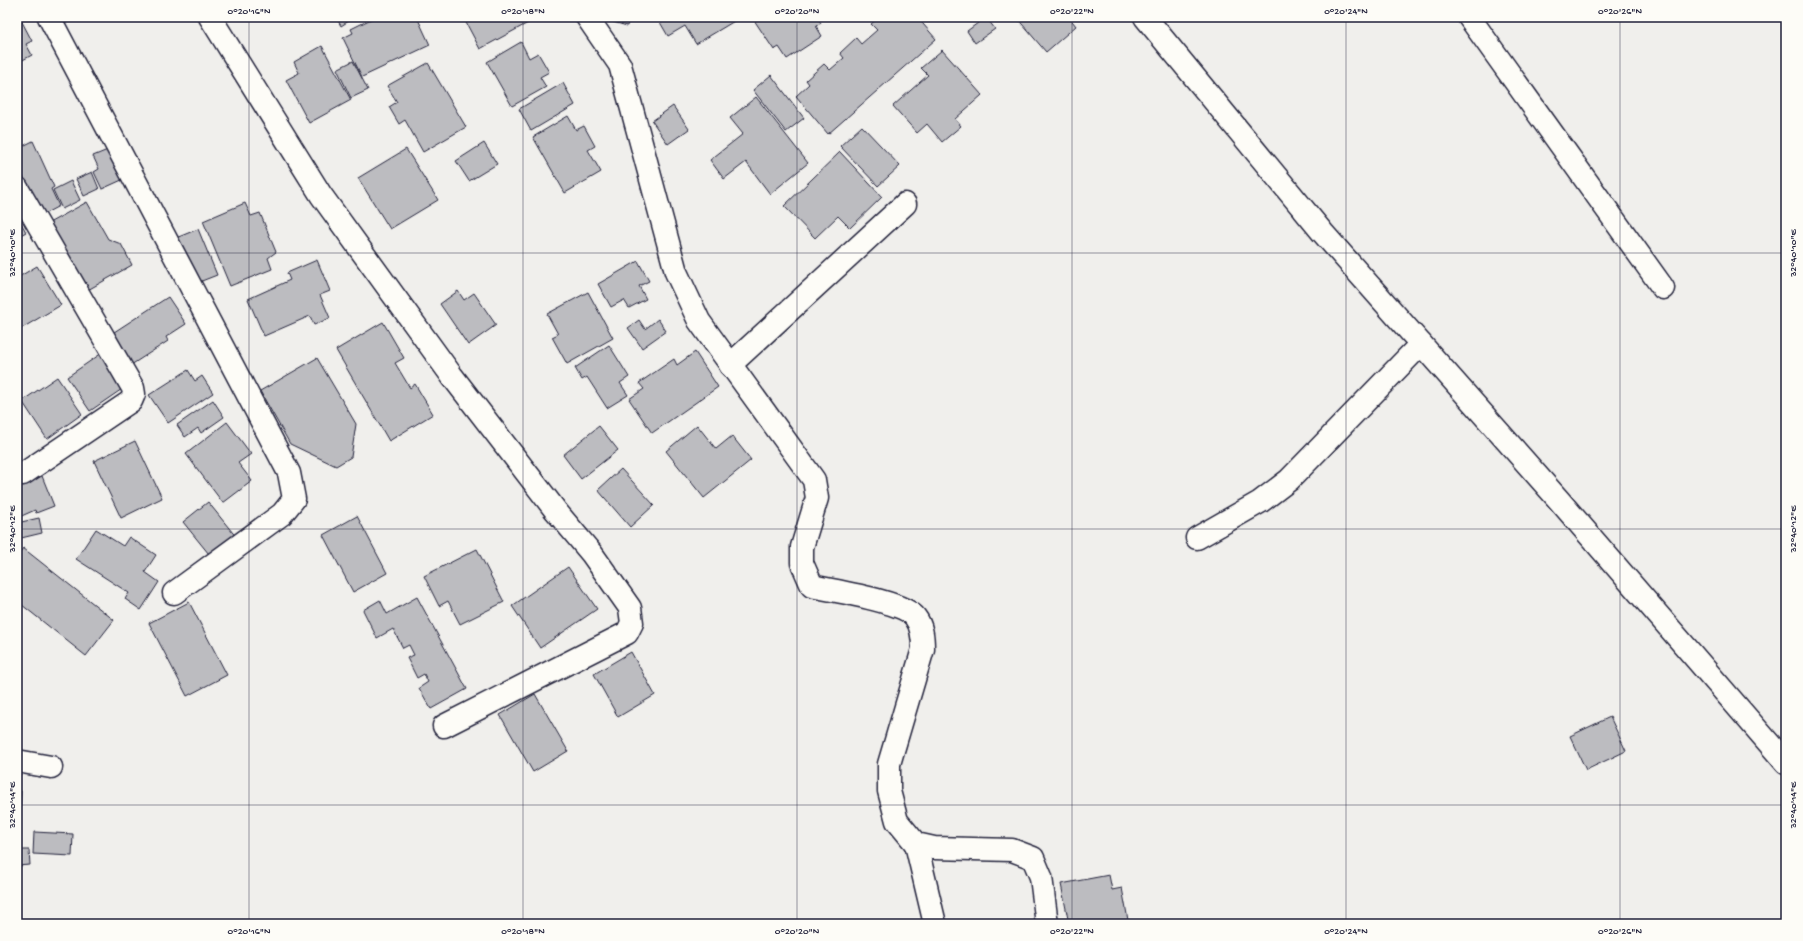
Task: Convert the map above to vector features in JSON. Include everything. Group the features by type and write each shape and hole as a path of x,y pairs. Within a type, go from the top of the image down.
{"street":[{"path":"49,17 289,473 294,499 282,514 174,593"},
{"path":"210,17 321,195 452,376 556,511 592,554 630,608 632,623 627,633 444,726"},
{"path":"587,17 620,65 676,272 699,321 814,480 817,498 802,547 802,563 812,586 895,604 914,616 923,632 923,649 889,764 889,791 897,821 916,844 935,924"},
{"path":"1145,17 1323,233 1786,763"},
{"path":"1469,17 1664,288"},
{"path":"17,188 133,388 134,394 131,401 23,474"},
{"path":"730,365 905,204"},
{"path":"1197,538 1260,502 1289,480 1421,344"},
{"path":"17,761 51,766"},
{"path":"916,844 952,850 1012,850 1033,858 1041,877 1047,924"}],"building":[{"path":"336,17 355,17 341,26"},
{"path":"375,17 417,17 430,45 362,77 343,38 353,33 351,29"},
{"path":"463,17 539,17 480,49"},
{"path":"615,17 630,17 627,26 613,22"},
{"path":"657,17 735,17 736,20 696,44 685,26 668,36"},
{"path":"752,17 817,17 821,23 816,26 822,36 787,59 779,47 774,50"},
{"path":"879,17 917,17 936,39 828,134 796,96 809,84 806,80 824,64 830,70 844,58 840,53 856,38 861,44 877,30 871,24"},
{"path":"986,17 995,29 975,43 967,31"},
{"path":"1016,17 1069,17 1076,26 1046,52"},
{"path":"20,18 32,41 26,44 32,55 17,63 17,20"},
{"path":"521,42 529,58 538,53 549,72 540,77 546,87 512,106 487,62"},
{"path":"322,46 351,100 309,123 286,80 299,73 294,62"},
{"path":"942,50 982,95 955,119 961,126 942,142 927,124 917,133 893,106 928,75 921,68"},
{"path":"353,61 368,90 351,98 337,69"},
{"path":"428,63 466,127 423,152 405,120 399,124 389,107 397,102 387,86"},
{"path":"771,75 804,118 786,132 753,90"},
{"path":"563,83 575,105 531,131 519,109"},
{"path":"756,97 808,163 770,194 746,162 724,179 710,160 743,134 730,118"},
{"path":"673,106 689,129 668,144 652,121"},
{"path":"568,116 576,130 584,126 595,146 588,150 601,172 565,193 533,137"},
{"path":"862,126 900,166 878,186 840,146"},
{"path":"33,141 54,187 51,189 59,206 42,215 26,181 23,182 17,169 17,149"},
{"path":"484,143 497,164 469,181 456,161"},
{"path":"110,149 124,179 102,189 94,172 99,169 93,156"},
{"path":"406,149 438,200 390,229 358,178"},
{"path":"840,152 882,197 850,228 838,216 815,238 784,206"},
{"path":"92,172 99,189 84,196 76,179"},
{"path":"71,181 80,200 62,209 53,190"},
{"path":"87,202 108,239 121,244 132,265 86,291 49,223"},
{"path":"245,203 251,216 260,213 276,252 268,258 272,269 230,286 203,221"},
{"path":"17,216 26,232 17,237"},
{"path":"198,229 217,275 194,284 176,238"},
{"path":"317,260 330,291 320,295 330,318 314,325 310,316 264,336 248,299 290,280 287,273"},
{"path":"638,261 649,281 639,286 646,299 629,308 624,300 611,307 598,284"},
{"path":"37,266 61,305 17,331 17,278"},
{"path":"458,291 464,300 474,293 496,325 468,345 440,304"},
{"path":"588,292 613,338 567,364 552,337 558,334 547,314"},
{"path":"168,297 186,324 166,337 168,341 131,365 111,334"},
{"path":"658,319 666,331 642,348 628,328 639,320 645,329"},
{"path":"383,322 404,358 395,363 410,388 415,384 433,414 389,441 336,350"},
{"path":"609,345 629,377 620,383 628,395 607,408 587,377 582,380 575,368"},
{"path":"695,352 718,387 652,433 629,399 644,389 639,383 674,359 677,365"},
{"path":"102,353 125,387 90,411 67,377"},
{"path":"317,358 356,424 351,457 336,466 290,444 260,391"},
{"path":"188,370 195,381 202,376 213,393 168,423 149,395"},
{"path":"57,377 82,414 47,439 22,401"},
{"path":"213,400 224,417 201,433 198,428 185,437 177,425"},
{"path":"227,422 251,454 238,463 252,481 223,503 186,454"},
{"path":"697,425 716,449 732,436 751,460 704,498 666,451"},
{"path":"599,426 618,450 581,479 563,455"},
{"path":"135,441 162,498 121,518 94,461"},
{"path":"621,469 654,505 630,527 598,490"},
{"path":"42,476 54,506 36,513 35,510 17,518 17,486"},
{"path":"208,502 237,538 213,559 183,522"},
{"path":"357,516 387,573 353,592 323,535"},
{"path":"39,518 42,533 17,539 17,523"},
{"path":"96,529 123,546 129,537 156,555 145,572 159,582 141,610 125,599 129,593 76,559"},
{"path":"23,548 114,620 86,656 17,601 17,556"},
{"path":"477,549 504,602 460,624 448,601 439,606 424,576"},
{"path":"568,567 597,609 540,648 512,606"},
{"path":"417,597 467,689 431,709 419,688 428,682 424,674 417,678 407,658 414,655 409,645 403,648 393,629 377,638 363,610 380,600 387,614"},
{"path":"189,602 227,675 187,696 149,623"},
{"path":"631,652 655,695 618,717 594,674"},
{"path":"535,694 568,751 533,772 500,715"},
{"path":"1610,717 1626,751 1586,770 1570,736"},
{"path":"17,791 21,791 19,845 17,844"},
{"path":"34,832 73,834 72,856 33,854"},
{"path":"17,850 29,850 30,865 17,866"},
{"path":"1109,875 1112,890 1122,888 1128,920 1118,922 1119,924 1069,924 1061,884"}]}
